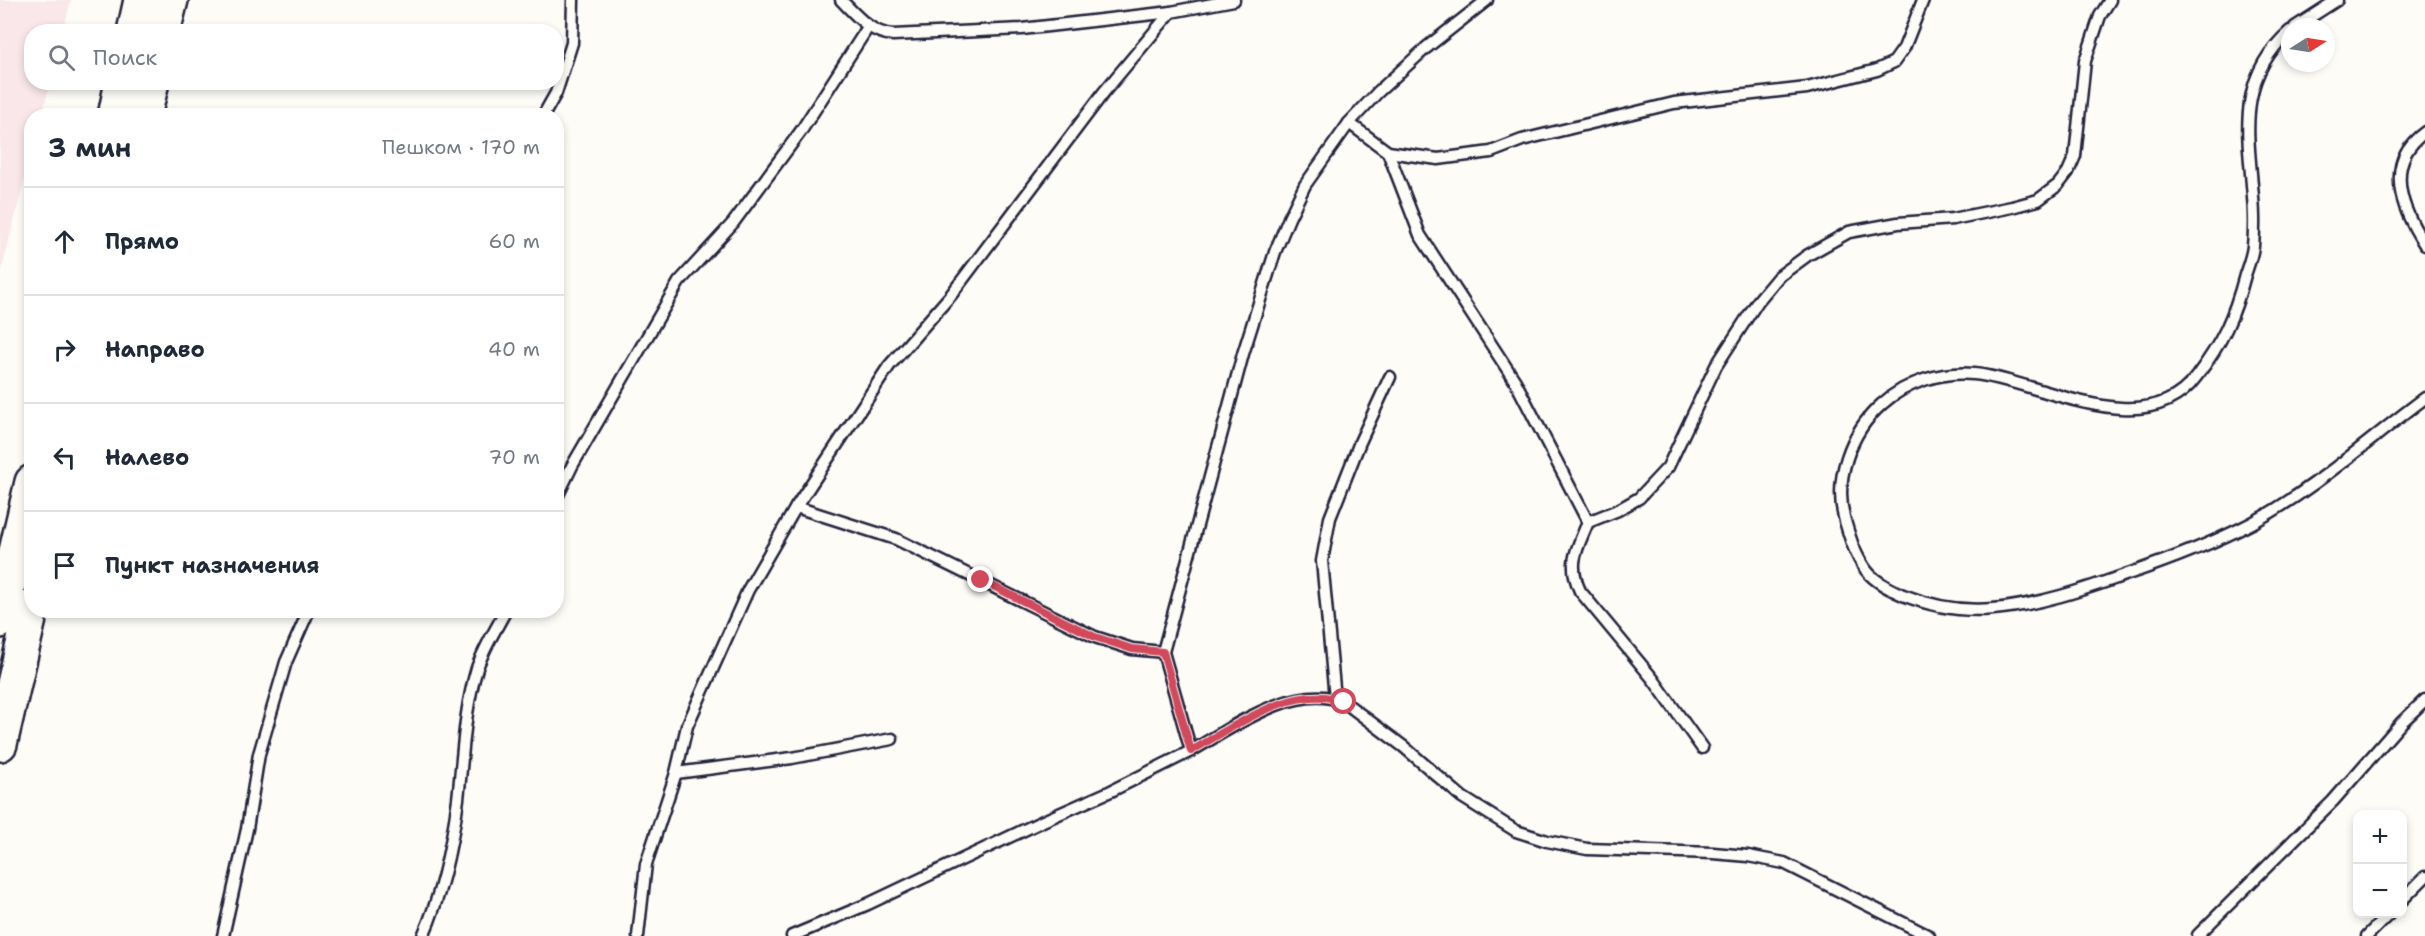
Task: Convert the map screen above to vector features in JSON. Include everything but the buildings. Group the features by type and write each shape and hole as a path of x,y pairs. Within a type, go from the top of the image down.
{"highway":[{"path":"136,24 141,0"},
{"path":"165,24 171,0"},
{"path":"117,108 120,90"},
{"path":"146,108 150,90"},
{"path":"0,621 24,517"},
{"path":"0,744 29,618"}],"lane":[{"path":"564,68 572,43 573,0"},
{"path":"841,0 868,27 883,34 941,34 1022,29 1171,12 1234,0"},
{"path":"1191,751 1163,652 1243,354 1275,252 1305,185 1349,123 1378,92 1426,48 1488,0"},
{"path":"1349,123 1388,152 1437,159 1472,156 1522,140 1674,103 1807,88 1877,70 1894,62 1902,53 1923,0"},
{"path":"1702,748 1653,679 1580,591 1574,574 1573,558 1588,522 1618,510 1639,498 1668,467 1716,366 1758,301 1778,277 1808,255 1849,232 1898,223 1953,219 2012,207 2038,200 2058,185 2068,172 2075,156 2085,61 2100,16 2110,0"},
{"path":"2309,18 2337,0"},
{"path":"638,936 646,864 676,773 687,726 748,590 796,507 890,366 951,295 1104,93 1171,12"},
{"path":"564,485 679,282 733,223 801,131 868,27"},
{"path":"2281,40 2267,54 2254,80 2247,134 2253,248 2236,311 2219,344 2193,382 2176,396 2152,406 2126,409 2075,400 1978,374 1954,373 1922,380 1881,404 1850,448 1841,480 1842,509 1853,546 1867,572 1884,586 1923,602 1946,607 1993,609 2087,588 2186,554 2253,522 2310,487 2425,398"},
{"path":"548,108 557,90"},
{"path":"2425,132 2407,149 2401,160 2399,179 2407,211 2425,245"},
{"path":"1388,152 1420,235 1515,381 1588,522"},
{"path":"1335,698 1322,561 1330,518 1360,442 1390,377"},
{"path":"796,507 896,539 1095,637 1132,649 1163,652"},
{"path":"223,936 247,830 259,754 286,662 305,618"},
{"path":"423,936 440,890 450,846 458,799 464,729 471,694 478,666 502,618"},
{"path":"792,936 868,904 1111,791 1191,751 1268,708 1314,695 1335,698 1344,702 1404,747 1462,797 1516,831 1547,841 1587,849 1713,854 1784,863 1929,936"},
{"path":"2197,936 2333,801 2402,722 2425,700"},
{"path":"676,773 792,758 892,740"},
{"path":"2407,896 2425,877"},
{"path":"2367,936 2385,918"}],"shaded area":[{"path":"0,0 71,0 65,24 24,24 24,90 48,90 44,108 24,108 24,182 0,276"}],"route":[{"path":"981,580 1095,637 1132,649 1163,652 1191,751 1268,708 1301,697 1324,696 1344,702"}]}
